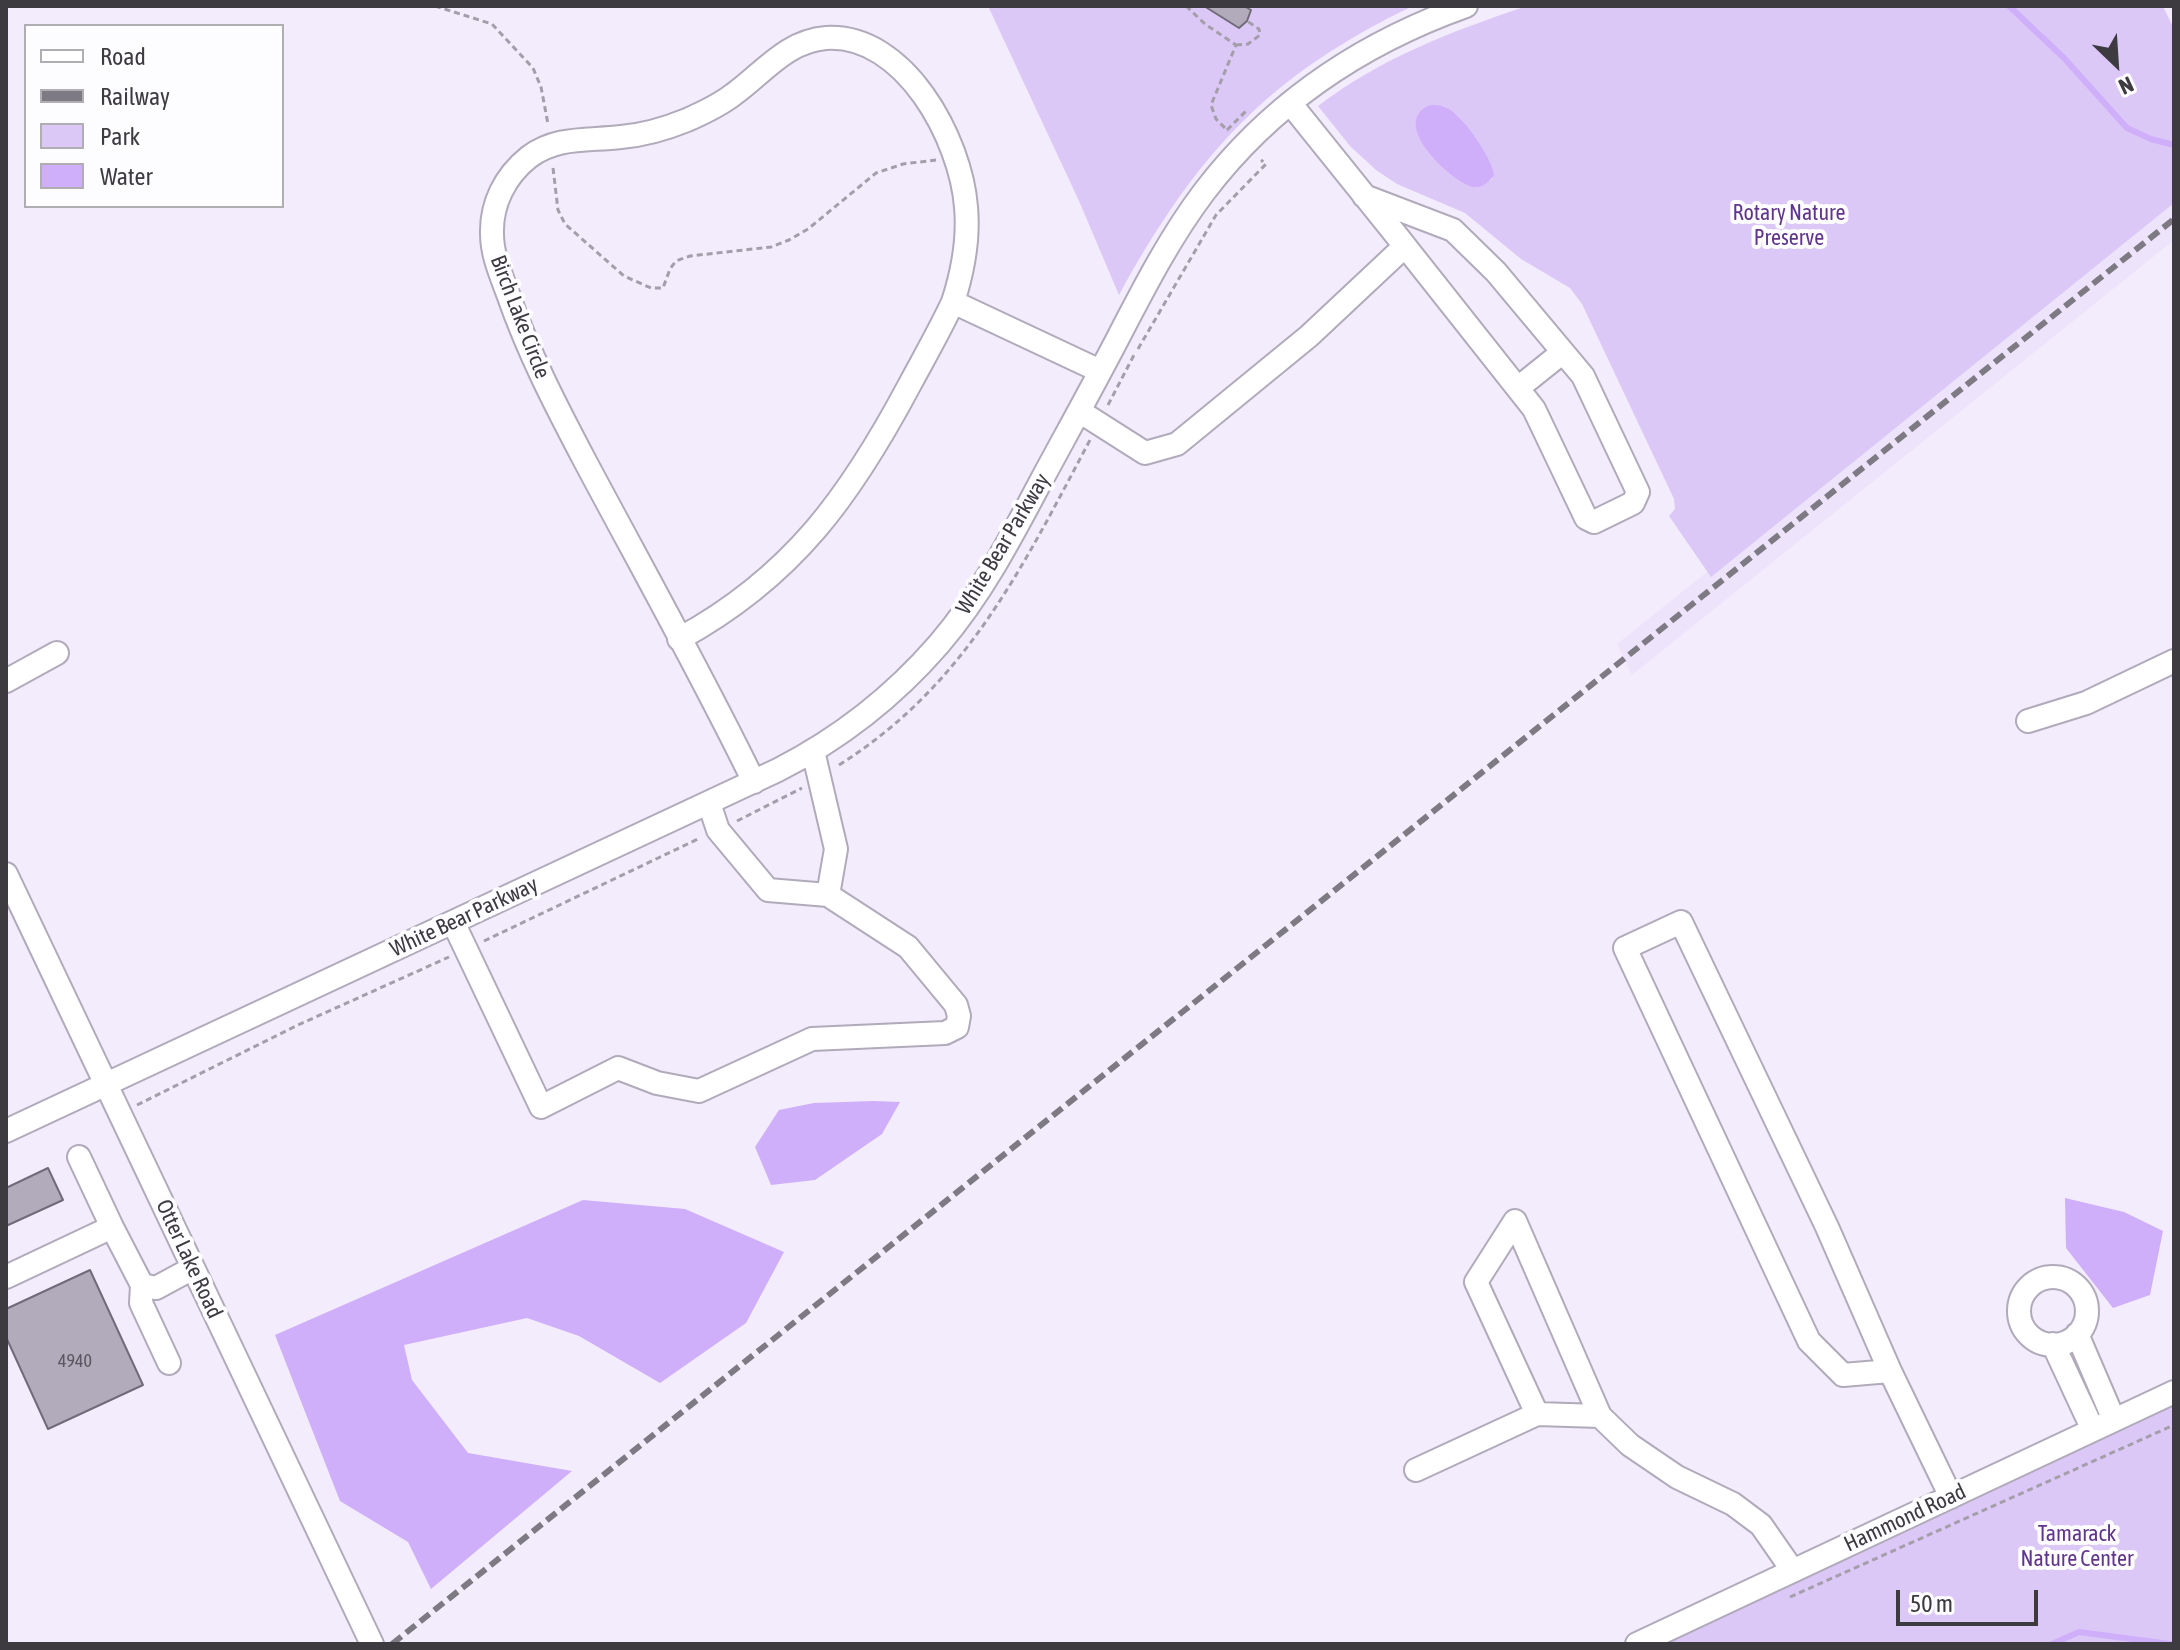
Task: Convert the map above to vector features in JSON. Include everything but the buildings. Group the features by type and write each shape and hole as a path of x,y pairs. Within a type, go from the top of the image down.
{"street":[{"name":"White Bear Parkway","path":"6,1131 754,782 813,751 846,728 897,687 949,632 999,559 1158,264 1194,206 1245,145 1290,103 1346,62 1418,24 1466,6"},
{"name":"Birch Lake Circle","path":"679,639 757,587 804,544 835,509 887,428 953,302 963,264 967,225 965,196 956,157 933,110 903,73 867,45 834,38 816,39 792,48 722,102 675,125 642,134 572,140 551,145 526,160 504,184 493,220 495,257 539,374 754,782"},
{"path":"1290,103 1364,196 1405,246 1534,409 1586,518 1594,522 1633,503 1638,492 1583,376 1496,272 1453,230 1364,196"},
{"path":"1079,411 1145,453 1177,444 1309,336 1405,246"},
{"path":"953,302 1100,371"},
{"path":"1518,388 1563,352"},
{"path":"6,681 57,653"},
{"path":"2028,721 2086,703 2174,661"},
{"path":"813,751 836,849 828,895"},
{"path":"453,922 541,1107 618,1068 657,1083 699,1091 812,1039 945,1033 957,1027 959,1016 956,1005 908,947 828,895 768,890 718,830 709,803"},
{"name":"Otter Lake Road","path":"6,874 372,1644"},
{"path":"1890,1371 1843,1375 1809,1341 1625,948 1681,922 1827,1227 1890,1371 1951,1497"},
{"path":"79,1157 142,1285 141,1303 169,1363"},
{"path":"1537,1414 1476,1282 1515,1221 1600,1416 1630,1445 1677,1477 1733,1504 1761,1525 1793,1571"},
{"path":"6,1277 112,1227"},
{"path":"142,1285 156,1288 193,1268"},
{"path":"2050,1277 2072,1283 2080,1291 2086,1313 2077,1334 2068,1341 2053,1344 2037,1341 2028,1335 2019,1316 2022,1295 2038,1280 2050,1277"},
{"path":"2077,1334 2114,1420"},
{"path":"2053,1344 2093,1430"},
{"name":"Hammond Road","path":"1637,1644 2174,1392"},
{"path":"1416,1470 1537,1414 1600,1416"}],"path":[{"path":"435,6 492,24 533,68 541,87 558,210 565,224 624,276 651,288 663,288 676,261 690,256 771,247 808,229 876,173 903,164 956,157"},
{"path":"1186,6 1205,24 1236,45 1248,44 1260,35 1258,28 1247,21"},
{"path":"1236,45 1211,108 1216,119 1227,130 1248,109"},
{"path":"119,1113 298,1025 772,805 869,747 922,701 960,659 1021,570 1138,347 1216,215 1266,164"},
{"path":"1786,1599 2174,1425"}],"shaded area":[{"path":"2174,198 2174,240 1632,675 1617,644"}],"green space":[{"path":"988,6 1413,6 1317,61 1276,91 1240,124 1177,201 1119,295"},
{"name":"Rotary Nature Preserve","path":"1527,6 2163,6 2174,29 2174,203 1711,577 1669,516 1675,509 1674,499 1582,304 1570,288 1521,259 1465,213 1397,184 1376,170 1350,146 1318,106 1367,74 1418,47","holes":["1444,106 1459,117 1492,179 1483,185 1468,185 1427,150"]},
{"name":"Tamarack Nature Center","path":"2174,1393 2174,1644 1640,1644"}],"water":[{"path":"1430,105 1449,109 1476,139 1494,175 1485,184 1473,187 1464,183 1439,164 1428,151 1419,138 1416,125 1419,114"},
{"path":"900,1102 882,1134 815,1180 771,1185 755,1147 779,1110 814,1103"},
{"path":"2065,1198 2124,1212 2163,1231 2150,1295 2113,1308 2066,1248"},
{"path":"583,1200 685,1209 784,1252 746,1323 660,1383 579,1336 527,1318 404,1345 412,1380 468,1453 572,1471 431,1589 408,1542 340,1501 275,1335"}],"waterway":[{"path":"2009,6 2064,58 2127,128 2174,145"},
{"path":"2052,1644 2079,1632 2170,1644"}],"railway":[{"path":"392,1644 2174,219"}]}
